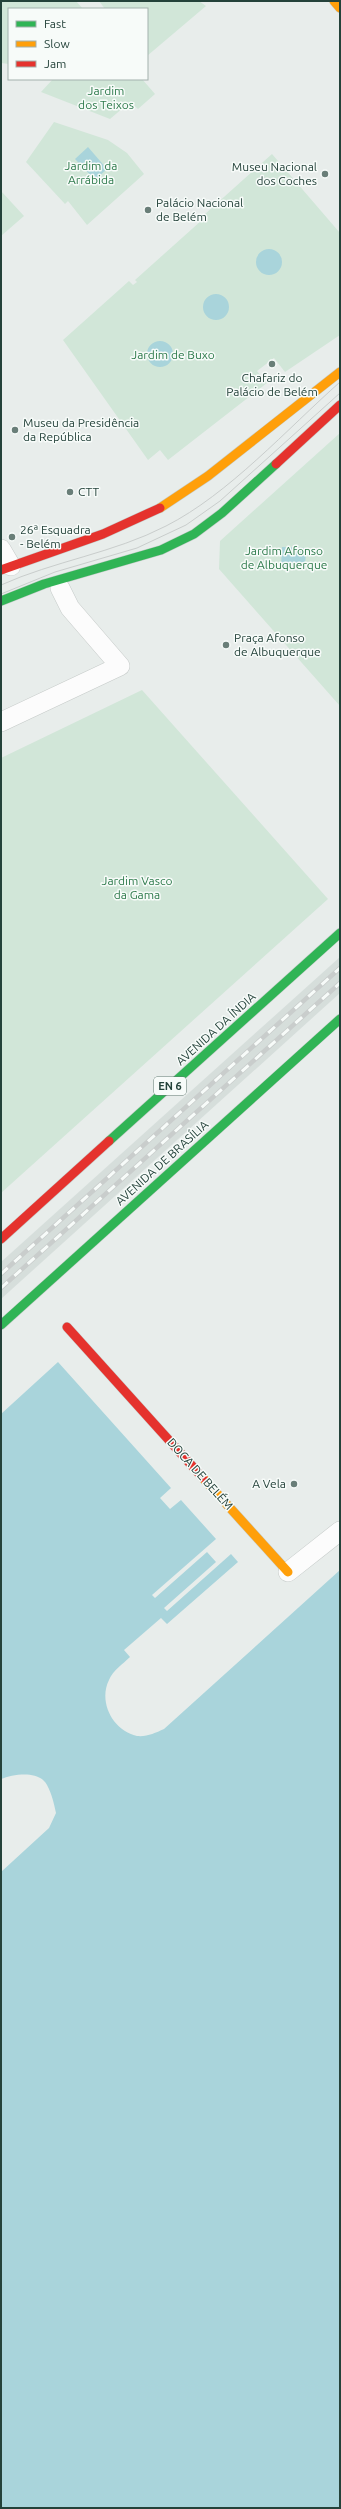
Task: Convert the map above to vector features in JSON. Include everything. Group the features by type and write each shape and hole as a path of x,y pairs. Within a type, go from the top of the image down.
{"main road":[{"path":"334,1 340,8"},
{"path":"6,568 152,514 185,494 340,372"},
{"path":"1,601 62,583 154,552 194,534 222,513 340,405"},
{"name":"AVENIDA DA ÍNDIA","path":"1,1239 340,933"},
{"name":"AVENIDA DE BRASÍLIA","path":"1,1325 340,1019"},
{"name":"DOCA DE BELÉM","path":"67,1327 288,1572"}],"street":[{"path":"1,549 6,568"},
{"path":"1,722 120,666 70,608 62,583"},
{"name":"DOCA DE BELÉM","path":"288,1572 340,1531"}],"shaded area":[{"path":"340,957 340,993 1,1299 1,1262"}],"green space":[{"path":"1,1 76,1 82,8 8,8 8,64 1,63"},
{"path":"99,1 199,1 206,6 148,55 148,8 104,8"},
{"name":"Jardim dos Teixos","path":"52,80 143,80 155,94 138,109 130,102 110,119 41,92"},
{"name":"Jardim da Arrábida","path":"54,122 108,140 127,153 144,174 87,225 68,201 65,204 26,162"},
{"name":"Jardim de Buxo","path":"272,154 340,233 340,335 285,372 274,358 257,371 267,383 168,460 160,450 148,460 63,340 129,281 133,285 137,282 135,280 202,220 204,221 208,218 205,214"},
{"path":"1,191 24,216 1,236"},
{"name":"Jardim Afonso de Albuquerque","path":"340,433 340,706 219,569 220,541"},
{"name":"Jardim Vasco da Gama","path":"142,690 328,899 1,1193 1,758"}],"water":[{"path":"88,147 107,169 95,180 75,159"},
{"path":"269,249 278,253 282,262 278,271 269,275 260,271 256,262 260,253"},
{"path":"216,294 225,298 229,307 225,316 216,320 207,316 203,307 207,298"},
{"path":"160,341 169,345 173,354 169,363 160,367 151,363 147,354 151,345"},
{"path":"282,547 306,548 305,568 281,567"},
{"path":"58,1362 171,1488 160,1498 170,1509 181,1500 216,1539 152,1595 155,1598 207,1552 216,1562 164,1608 167,1611 231,1554 238,1562 167,1624 161,1618 124,1650 130,1657 111,1676 106,1689 105,1697 110,1714 121,1728 128,1733 137,1736 144,1736 164,1729 340,1570 340,2508 1,2508 1,1872 49,1828 56,1813 49,1788 43,1780 26,1774 1,1779 1,1414"}],"tram line":[{"path":"1,585 42,569 126,543 166,526 189,513 212,497 257,460 340,382"},
{"path":"1,594 55,572 137,548 186,525 220,501 340,393"}],"railway":[{"path":"1,1274 340,968"},
{"path":"1,1288 340,983"}],"traffic: fast":[{"path":"1,601 44,584 161,550 194,534 222,513 276,464"},
{"path":"109,1141 340,933"},
{"path":"1,1325 340,1019"}],"traffic: slow":[{"path":"334,1 340,8"},
{"path":"160,508 208,476 340,372"},
{"path":"203,1478 288,1572"}],"traffic: jam":[{"path":"276,464 340,405"},
{"path":"1,570 103,534 160,508"},
{"path":"1,1239 109,1141"},
{"path":"67,1327 203,1478"}],"place":[{"name":"Museu Nacional dos Coches","path":"325,174"},
{"name":"Palácio Nacional de Belém","path":"148,210"},
{"name":"Chafariz do Palácio de Belém","path":"272,364"},
{"name":"Museu da Presidência da República","path":"15,430"},
{"name":"CTT","path":"70,492"},
{"name":"26ª Esquadra - Belém","path":"12,537"},
{"name":"Praça Afonso de Albuquerque","path":"226,645"},
{"name":"A Vela","path":"294,1484"}]}
